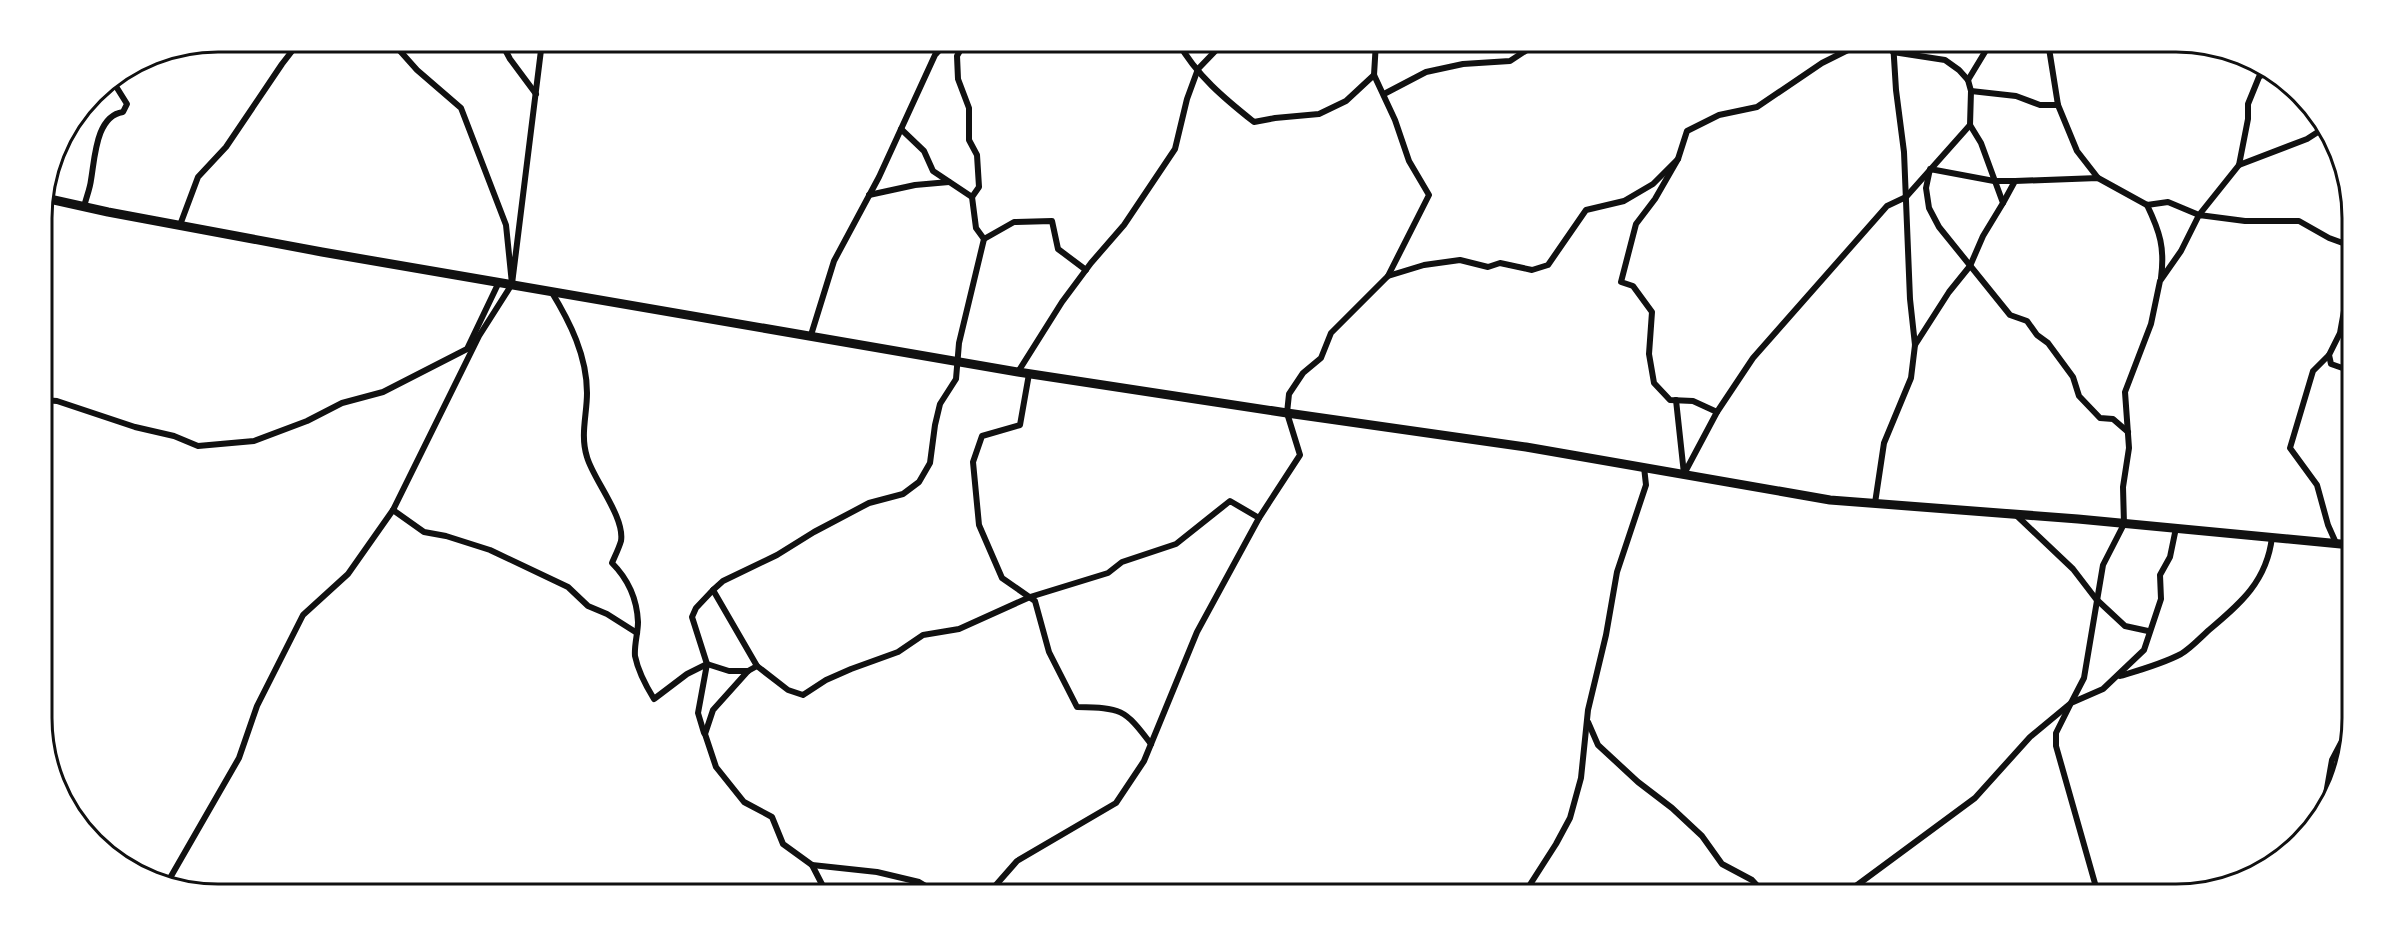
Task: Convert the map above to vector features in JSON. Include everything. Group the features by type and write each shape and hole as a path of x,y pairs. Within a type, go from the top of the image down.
{"main road":[{"path":"54,200 499,282 1029,374 1526,447 1830,500 2015,514 2342,544"}],"street":[{"path":"180,225 198,177 226,147 291,52"},
{"path":"401,52 417,70 461,108 506,225 512,284"},
{"path":"506,52 536,94"},
{"path":"171,877 239,758 257,706 303,615 348,574 393,510 479,336 512,284 541,52"},
{"path":"811,335 834,261 869,195 938,52"},
{"path":"959,52 957,56 958,79 969,108 969,140 977,155 979,187 972,197 975,228 984,239"},
{"path":"1185,52 1216,91 1254,123 1275,118 1319,114 1346,101 1374,75"},
{"path":"1018,372 1062,302 1124,225 1175,148 1187,99 1198,69 1214,52"},
{"path":"997,884 1017,861 1116,803 1144,761 1197,632 1259,518 1300,455 1287,413 1289,394 1303,373 1321,358 1331,333 1388,276 1429,195 1409,161 1384,94 1374,75 1375,52"},
{"path":"1384,94 1426,72 1463,64 1510,61 1524,52"},
{"path":"1718,412 1694,401 1670,400 1654,383 1649,354 1652,312 1633,286 1621,282 1636,224 1655,199 1678,159 1687,131 1719,115 1757,107 1822,63 1844,52"},
{"path":"1875,503 1884,443 1911,378 1915,345 1904,152 1893,52 1945,60 1968,80 1971,92 1970,125 1981,143 2003,203"},
{"path":"1968,80 1985,52"},
{"path":"2050,52 2058,105 2077,151 2098,178 2146,205 2160,231 2164,258 2151,324 2125,392 2129,448 2123,487 2124,524 2105,558 2084,678 2059,725 2055,738 2095,883"},
{"path":"2160,281 2181,251 2199,215 2239,165 2248,119 2248,104 2260,76"},
{"path":"84,207 91,182 93,159 105,122 115,114 123,112 127,104 117,88"},
{"path":"1971,92 2016,96 2040,105 2058,105"},
{"path":"1684,474 1718,412 1753,358 1887,206 1906,197 1970,125"},
{"path":"901,129 924,152 933,171 972,197"},
{"path":"2239,165 2307,139 2317,133"},
{"path":"1388,276 1424,266 1460,260 1488,267 1500,263 1532,270 1548,265 1586,210 1624,201 1653,184 1678,159"},
{"path":"1930,169 1994,181 2098,178"},
{"path":"1930,169 1926,188 1929,208 1939,227 2010,315 2027,321 2037,335 2048,343 2073,378 2079,396 2100,418 2113,419 2128,432"},
{"path":"1915,345 1949,292 1970,266 1983,236 2015,181"},
{"path":"869,195 915,185 949,182"},
{"path":"2146,205 2168,202 2199,215 2245,221 2299,221 2342,243"},
{"path":"822,884 812,865 783,844 772,816 744,802 716,767 698,713 707,664 692,617 696,608 723,581 777,555 869,503 903,494 919,482 930,463 940,404 956,379 959,343 984,239 1014,222 1052,221 1058,249 1086,270"},
{"path":"53,401 135,428 174,436 198,446 254,441 307,421 342,403 383,392 467,349 499,282"},
{"path":"551,290 570,321 584,361 587,393 583,431 587,458 615,514 621,540 612,562 632,589 638,622 635,655 645,684 654,699 687,674 707,664 729,671 748,671"},
{"path":"2336,543 2328,525 2317,485 2290,448 2313,371 2329,355 2340,333 2342,322"},
{"path":"2329,355 2331,364 2342,368"},
{"path":"1029,374 1020,425 982,436 973,462 979,525 1002,578 1035,601 1049,652 1077,707 1115,708 1136,723 1151,744"},
{"path":"1676,400 1684,474"},
{"path":"1531,883 1570,818 1581,778 1587,721 1617,572 1646,485 1644,467"},
{"path":"713,590 758,666 788,690 804,695 826,680 850,669 898,652 923,635 959,629 1030,597 1108,573 1122,562 1176,544 1230,501 1259,518"},
{"path":"393,510 424,532 446,536 490,550 568,587 588,606 607,614 637,633"},
{"path":"2015,514 2073,569 2096,599 2125,626 2148,631"},
{"path":"1860,883 1975,798 2031,737 2071,703 2103,689 2144,650 2148,631 2161,599 2160,575 2170,557 2176,528"},
{"path":"2117,676 2142,670 2182,653 2240,603 2258,581 2271,547 2272,537"},
{"path":"705,735 713,710 748,671 758,666"},
{"path":"1587,721 1598,745 1702,836 1722,864 1755,883"},
{"path":"2328,782 2332,760 2338,748"},
{"path":"812,865 877,872 922,884"}]}
